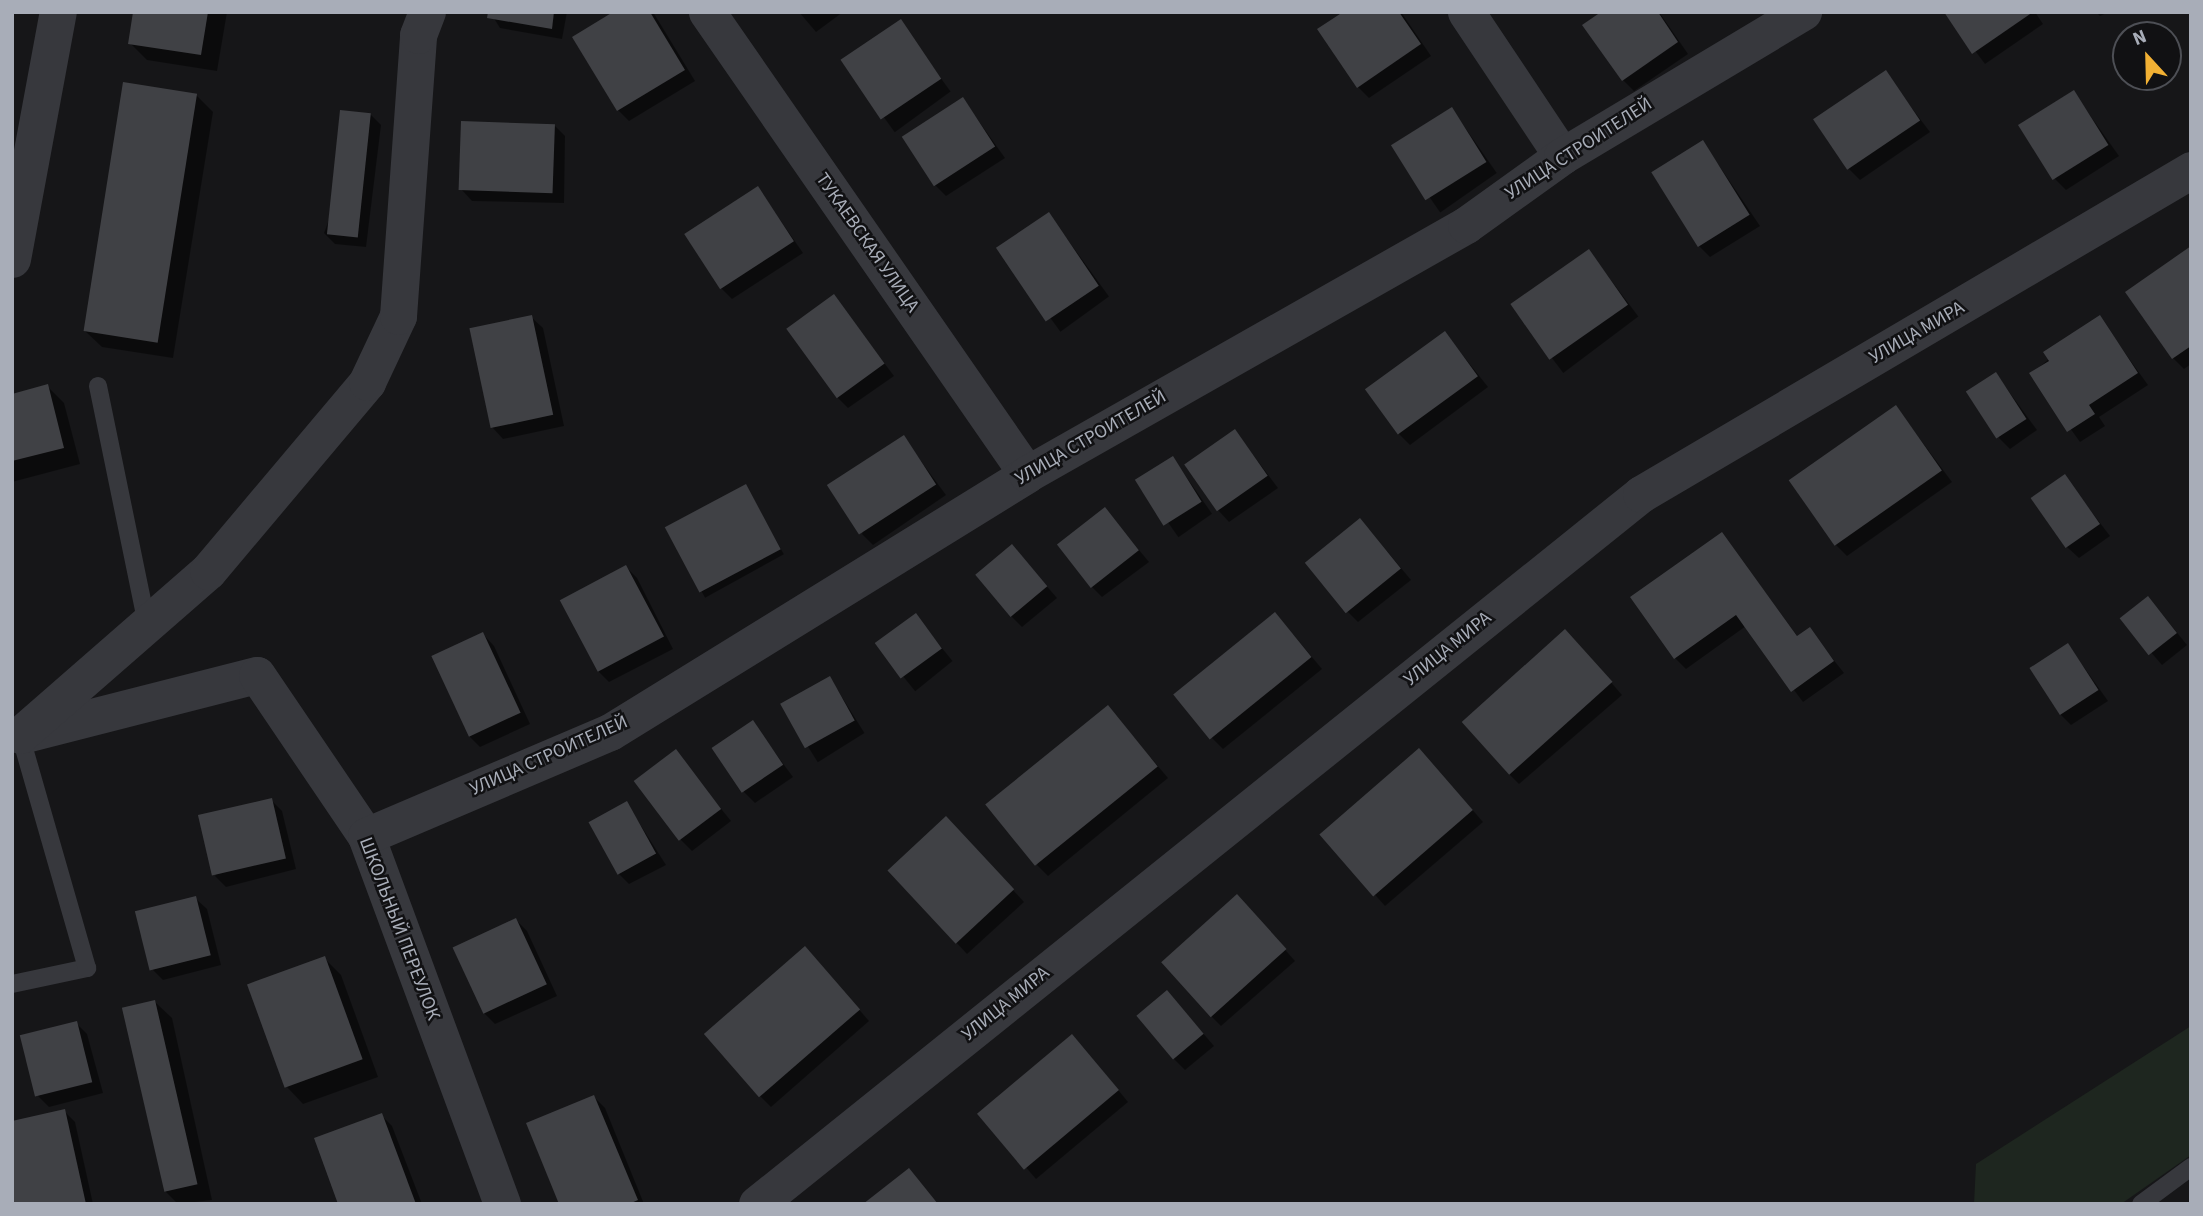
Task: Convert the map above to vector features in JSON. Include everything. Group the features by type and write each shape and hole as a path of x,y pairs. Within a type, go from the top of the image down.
{"street":[{"path":"12,259 58,12"},
{"path":"16,736 208,571 367,382 398,316 418,35 428,12"},
{"name":"ТУКАЕВСКАЯ УЛИЦА","path":"707,12 1027,474"},
{"path":"1466,12 1562,156"},
{"name":"УЛИЦА СТРОИТЕЛЕЙ","path":"366,836 610,732 1027,474 1466,225 1562,156 1803,12"},
{"name":"УЛИЦА МИРА","path":"757,1204 1641,494 2191,170"},
{"name":"ШКОЛЬНЫЙ ПЕРЕУЛОК","path":"16,736 257,676 366,836 502,1204"}],"lane":[{"path":"98,387 147,624"},
{"path":"12,984 87,968 16,736"},
{"path":"2141,1204 2191,1167"}],"shaded area":[{"path":"2191,1026 2191,1155 2121,1204 1974,1204 1976,1164"}],"building":[{"path":"133,12 208,12 201,55 128,44"},
{"path":"488,12 554,12 552,29 487,18"},
{"path":"613,12 650,12 685,70 617,111 572,37"},
{"path":"1343,12 1399,12 1421,44 1357,88 1317,29"},
{"path":"1601,12 1658,12 1678,42 1622,81 1582,25"},
{"path":"1944,12 2033,12 1972,54"},
{"path":"901,19 941,79 881,120 840,60"},
{"path":"1886,70 1920,121 1847,170 1813,119"},
{"path":"123,82 197,94 158,343 84,331"},
{"path":"2074,90 2108,145 2052,180 2018,125"},
{"path":"963,97 995,146 934,186 902,137"},
{"path":"1452,107 1486,162 1425,200 1391,145"},
{"path":"340,110 371,113 358,238 327,234"},
{"path":"461,121 555,124 553,193 459,190"},
{"path":"1703,140 1750,215 1698,247 1651,172"},
{"path":"758,186 794,241 720,289 684,234"},
{"path":"1049,212 1099,286 1046,322 996,248"},
{"path":"2191,246 2191,346 2172,359 2125,292"},
{"path":"1589,249 1628,305 1549,360 1510,304"},
{"path":"834,294 885,364 837,398 786,329"},
{"path":"532,315 553,415 491,428 469,328"},
{"path":"2100,315 2138,373 2089,405 2095,414 2067,432 2029,373 2049,361 2043,352"},
{"path":"1445,331 1478,376 1398,434 1365,389"},
{"path":"1996,372 2026,419 1996,439 1966,392"},
{"path":"48,384 64,448 12,461 12,394"},
{"path":"1896,405 1942,471 1835,546 1789,480"},
{"path":"1235,429 1268,476 1217,511 1184,465"},
{"path":"904,435 936,484 859,535 827,485"},
{"path":"1173,456 1202,502 1163,526 1135,480"},
{"path":"2065,474 2100,524 2066,548 2031,498"},
{"path":"746,484 781,549 700,593 665,527"},
{"path":"1105,507 1139,550 1091,588 1057,545"},
{"path":"1360,518 1401,569 1346,613 1305,563"},
{"path":"1722,532 1797,636 1810,627 1834,661 1791,692 1736,615 1674,659 1630,597"},
{"path":"1012,544 1047,586 1011,617 975,575"},
{"path":"626,565 664,637 598,672 560,600"},
{"path":"2148,596 2177,633 2149,655 2120,618"},
{"path":"1275,612 1312,657 1210,740 1173,694"},
{"path":"916,613 942,649 901,679 875,643"},
{"path":"1565,629 1613,682 1509,775 1462,722"},
{"path":"483,632 521,713 469,737 431,656"},
{"path":"2068,643 2098,690 2060,715 2029,668"},
{"path":"830,676 855,721 805,748 780,704"},
{"path":"1108,705 1158,766 1035,866 985,804"},
{"path":"753,720 783,765 742,793 712,748"},
{"path":"1419,748 1473,810 1373,896 1319,835"},
{"path":"676,749 721,809 679,841 634,781"},
{"path":"272,798 286,858 212,876 198,815"},
{"path":"627,801 656,853 618,875 589,822"},
{"path":"946,816 1014,889 956,944 887,871"},
{"path":"1237,894 1287,949 1211,1017 1161,962"},
{"path":"196,896 211,955 150,970 135,911"},
{"path":"516,918 547,984 483,1014 453,948"},
{"path":"805,946 860,1009 759,1097 704,1034"},
{"path":"325,956 363,1059 285,1088 247,984"},
{"path":"1167,990 1204,1034 1173,1059 1136,1016"},
{"path":"155,1000 198,1184 164,1192 122,1008"},
{"path":"77,1021 92,1082 35,1096 20,1035"},
{"path":"1072,1034 1119,1090 1024,1170 977,1114"},
{"path":"594,1095 638,1200 629,1204 559,1204 526,1123"},
{"path":"65,1109 86,1204 12,1204 12,1121"},
{"path":"382,1113 416,1204 338,1204 314,1138"},
{"path":"909,1168 938,1204 863,1204"}]}
